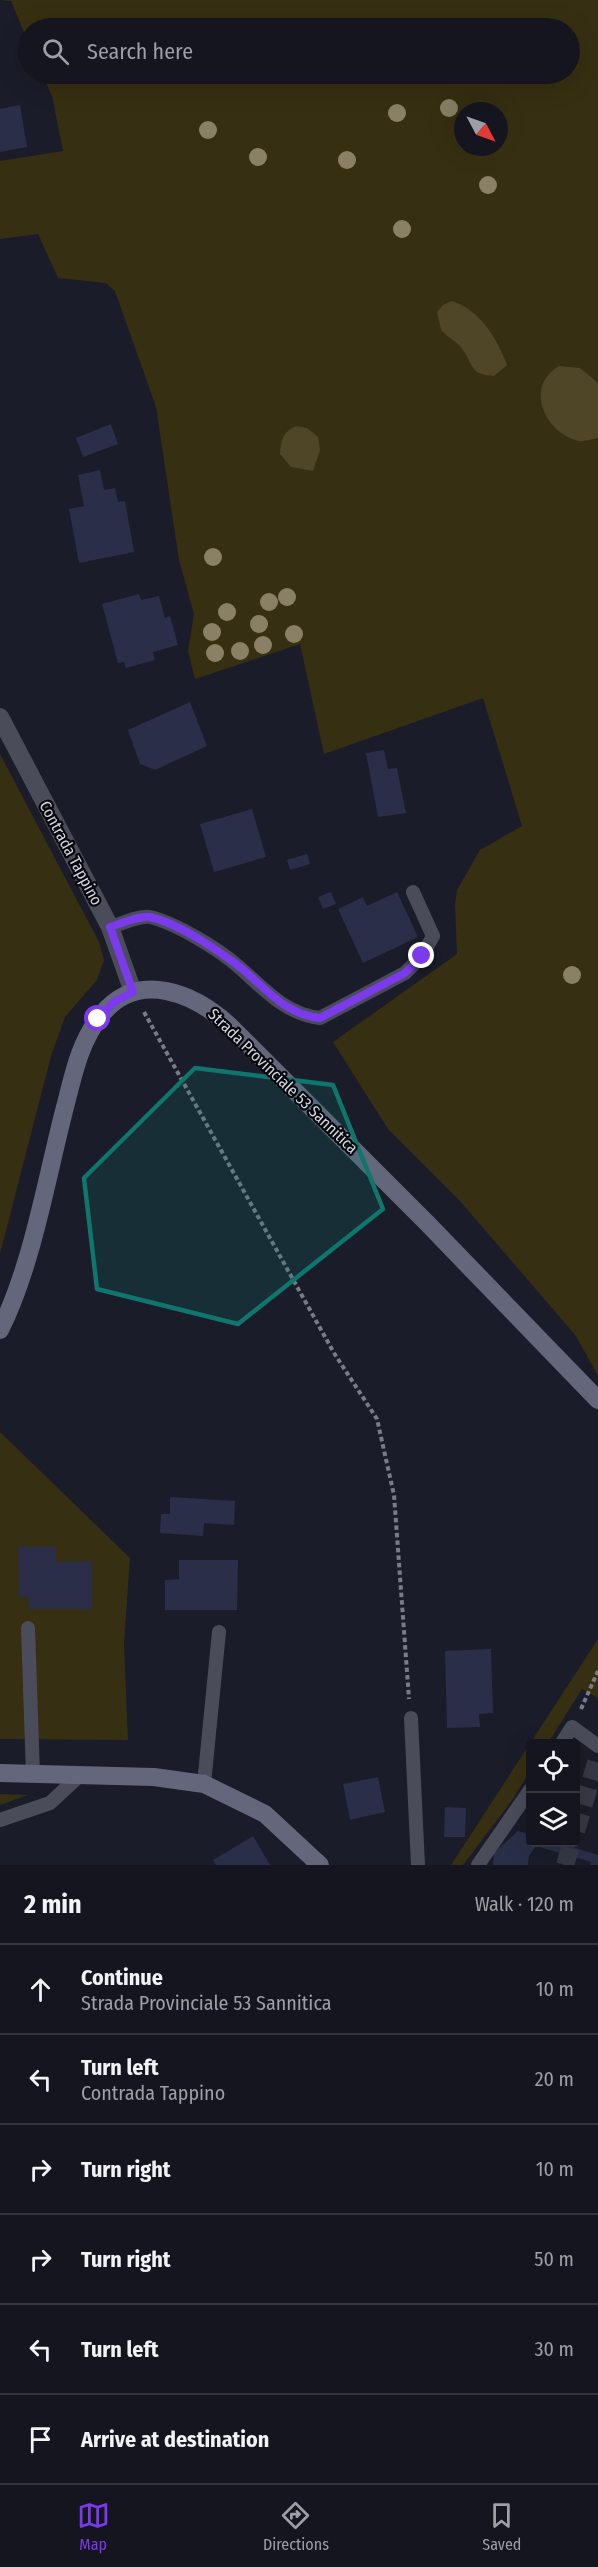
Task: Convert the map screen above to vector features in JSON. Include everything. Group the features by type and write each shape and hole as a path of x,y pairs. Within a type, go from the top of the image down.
{"street":[{"name":"Contrada Tappino","path":"0,717 110,927 133,992"},
{"name":"Strada Provinciale 53 Sannitica","path":"0,1330 20,1281 81,1051 105,1010 118,999 133,992 160,989 182,993 198,1000 223,1020 428,1223 598,1400"},
{"path":"0,1773 78,1777 154,1777 204,1784 265,1814 320,1865"}],"lane":[{"path":"110,927 148,916 174,927 237,965 277,1002 305,1016 320,1018 405,973 422,956 433,936 413,892"},
{"path":"28,1628 33,1774"},
{"path":"204,1784 219,1632"},
{"path":"411,1718 418,1865"},
{"path":"564,1739 572,1727 598,1746"},
{"path":"0,1820 50,1803 78,1777"},
{"path":"478,1865 529,1793"}],"path":[{"path":"133,992 334,1353 377,1419 394,1495 411,1718"},
{"path":"572,1727 598,1671"}],"highlighted area":[{"path":"195,1068 333,1085 383,1209 238,1324 97,1289 84,1178"}],"shaded area":[{"path":"0,0 598,0 598,1376 576,1336 460,1201 388,1129 333,1042 457,954 455,904 457,890 480,850 522,826 483,698 324,754 300,644 195,679 188,651 194,614 179,560 156,407 115,291 106,283 58,278 38,234 0,239 0,161 63,151 52,96 47,84 580,84 580,18 18,18 11,1"},
{"path":"452,301 471,311 493,336 507,365 494,376 476,371 461,347 441,330 437,312 443,305"},
{"path":"559,366 580,368 598,383 598,438 579,441 556,429 548,419 543,408 542,385 548,375"},
{"path":"296,426 307,428 318,437 320,450 313,471 291,467 280,454 283,437"},
{"path":"0,754 99,942 104,960 97,980 65,1017 51,1056 0,1254"},
{"path":"0,1432 130,1558 124,1644 128,1740 0,1739"},
{"path":"598,1639 598,1698 582,1689 551,1739 533,1739"},
{"path":"526,1750 526,1778 513,1799 463,1865 451,1865"},
{"path":"0,1794 28,1795 0,1805"}],"building":[{"path":"20,105 27,147 0,152 0,109"},
{"path":"111,424 118,444 83,457 76,438"},
{"path":"100,470 104,490 115,488 118,502 125,501 134,552 79,563 69,509 84,506 78,475"},
{"path":"139,594 141,600 159,596 165,618 170,616 178,645 153,652 155,660 126,668 124,662 118,663 102,604"},
{"path":"190,702 207,746 155,770 140,764 128,730"},
{"path":"384,750 388,769 397,768 406,813 378,817 366,753"},
{"path":"252,809 266,857 214,872 200,824"},
{"path":"307,854 310,864 290,870 287,860"},
{"path":"331,892 336,904 323,909 318,897"},
{"path":"397,892 418,937 363,963 338,909 363,897 367,906"},
{"path":"170,1497 235,1501 234,1525 204,1523 203,1536 160,1533 161,1514 170,1514"},
{"path":"18,1547 56,1547 56,1562 92,1561 92,1609 29,1609 29,1597 19,1597"},
{"path":"179,1560 238,1560 237,1610 165,1610 165,1580 179,1579"},
{"path":"491,1649 493,1713 479,1714 480,1727 447,1728 445,1651"},
{"path":"378,1777 385,1812 350,1820 343,1784"},
{"path":"445,1807 466,1808 465,1837 444,1837"},
{"path":"518,1831 526,1834 526,1847 535,1847 529,1856 528,1865 493,1865 494,1853"},
{"path":"253,1836 270,1865 216,1865 213,1860"},
{"path":"539,1847 573,1847 598,1855 598,1865 590,1865 591,1862"}],"tunnel":[{"path":"580,1817 598,1756"},
{"path":"565,1865 570,1847"}],"route":[{"path":"98,1019 114,1002 133,992 110,927 148,916 183,931 237,965 277,1002 305,1016 320,1018 405,973 422,956"}]}
